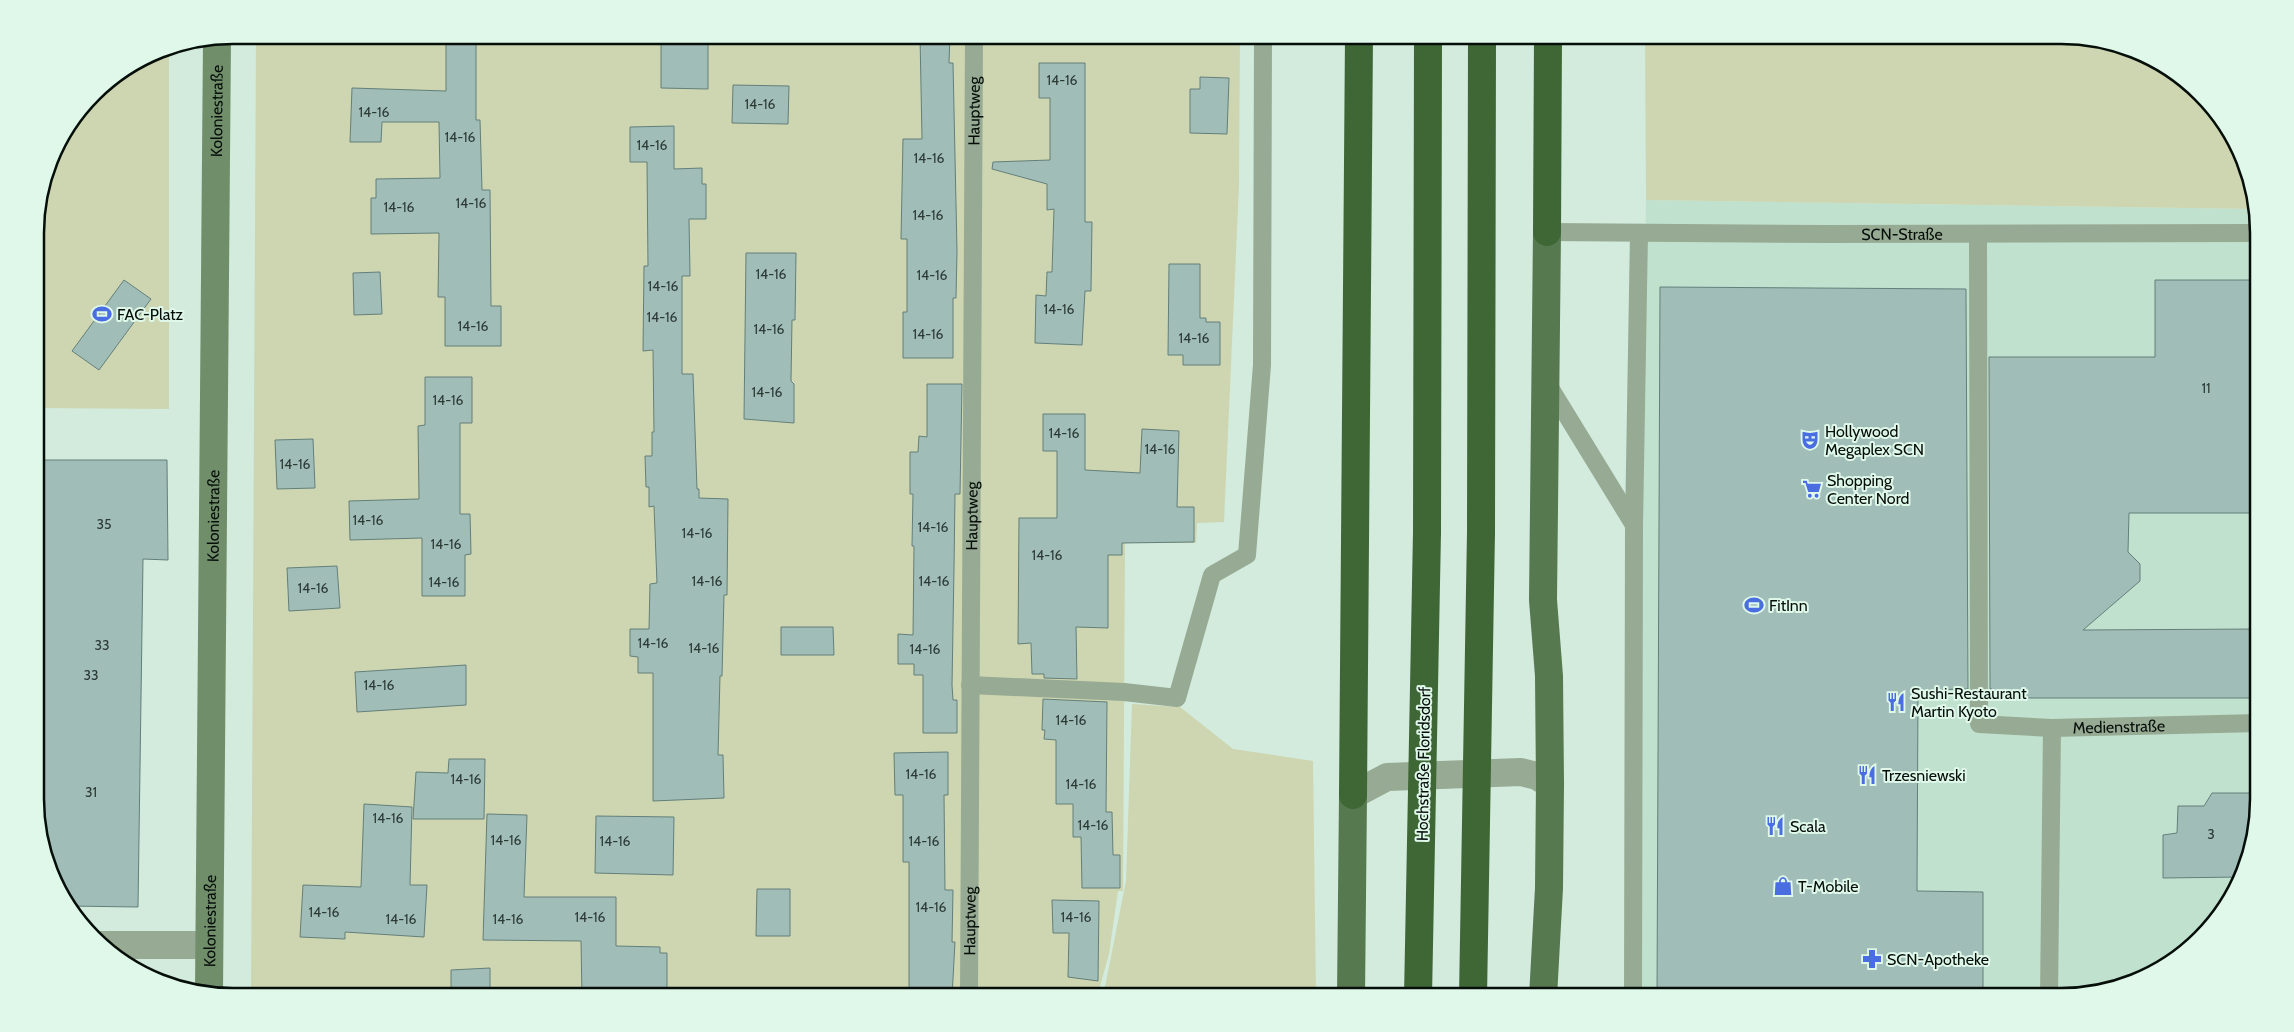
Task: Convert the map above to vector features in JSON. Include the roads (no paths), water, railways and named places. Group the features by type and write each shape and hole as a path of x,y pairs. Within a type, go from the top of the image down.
{"highway":[{"path":"1353,795 1358,44"},
{"name":"Hochstraße Floridsdorf","path":"1418,988 1427,532 1428,44"},
{"path":"1473,988 1481,532 1482,44"},
{"path":"1547,232 1548,44"}],"main road":[{"path":"1543,988 1550,784 1549,676 1543,600 1547,232"},
{"path":"1351,988 1353,795"}],"street":[{"name":"Koloniestraße","path":"209,987 217,44"},
{"path":"1353,795 1387,778 1521,772 1537,776 1550,784"},
{"path":"113,945 209,945"}],"lane":[{"name":"Hauptweg","path":"970,988 974,44"},
{"path":"970,685 1124,692 1177,698 1212,575 1247,555 1262,365 1263,44"},
{"name":"SCN-Straße","path":"1547,232 2250,233"},
{"path":"1633,988 1634,526 1639,233"},
{"name":"Medienstraße","path":"1978,234 1980,724 2052,728 2250,724"},
{"path":"1546,380 1634,526"},
{"path":"2049,988 2052,728"}],"place":[{"name":"FAC-Platz","path":"102,314"},
{"name":"Hollywood Megaplex SCN","path":"1810,440"},
{"name":"Shopping Center Nord","path":"1812,489"},
{"name":"FitInn","path":"1754,605"},
{"name":"Sushi-Restaurant Martin Kyoto","path":"1896,702"},
{"name":"Trzesniewski","path":"1867,775"},
{"name":"Scala","path":"1775,826"},
{"name":"T-Mobile","path":"1783,886"},
{"name":"SCN-Apotheke","path":"1872,959"}]}
